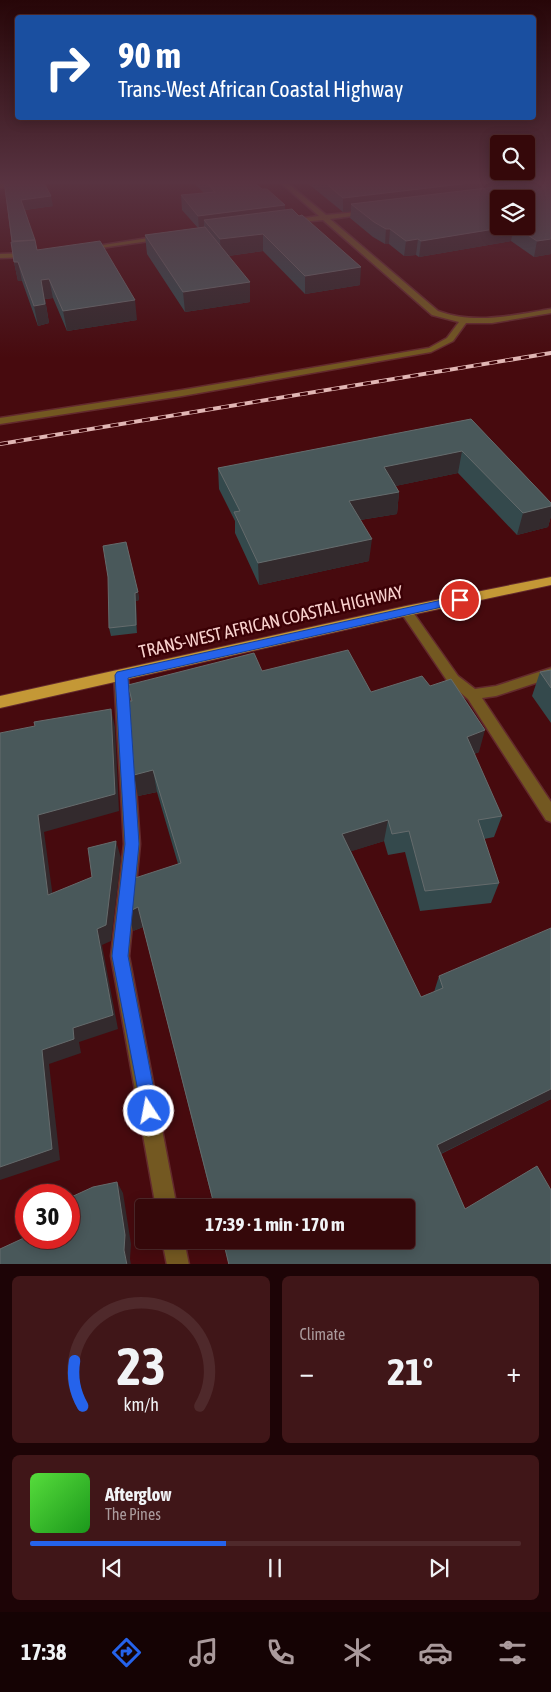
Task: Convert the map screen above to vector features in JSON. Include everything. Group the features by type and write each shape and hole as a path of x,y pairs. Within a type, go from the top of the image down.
{"highway":[{"name":"TRANS-WEST AFRICAN COASTAL HIGHWAY","path":"0,702 406,611 551,581"}],"street":[{"path":"81,249 147,240"},
{"path":"352,240 435,312 449,319 463,322 551,311"},
{"path":"0,256 42,254"},
{"path":"0,421 182,394 431,350 446,344 456,336 463,322"},
{"path":"406,611 453,678 473,695 551,815"},
{"path":"473,695 496,691 551,673"},
{"path":"121,675 132,844 120,956 165,1199"},
{"path":"175,1249 178,1264"}],"building":[{"path":"35,240 37,250 100,241 135,300 63,311 49,279 41,280 45,304 34,306 18,262 14,262 11,242"},
{"path":"148,240 216,240 250,282 183,292"},
{"path":"269,240 330,240 361,267 305,276"},
{"path":"471,419 551,503 551,506 523,513 462,451 384,467 399,492 349,501 372,539 258,563 234,512 240,511 218,468"},
{"path":"126,542 138,592 135,593 136,625 109,628 108,577 103,546"},
{"path":"348,650 371,692 422,676 430,686 451,679 485,730 467,737 502,816 478,820 499,883 425,891 409,831 392,834 388,820 342,834 421,997 443,988 439,976 551,928 551,1089 437,1145 465,1209 537,1166 551,1190 551,1264 229,1264 225,1249 415,1249 415,1199 213,1199 138,907 128,912 132,879 181,863 153,770 134,775 129,701 132,701 128,685 254,653 262,671"},
{"path":"551,670 551,688 540,672"},
{"path":"111,709 115,794 38,815 48,895 92,877 88,848 116,841 106,925 97,929 113,1015 73,1028 74,1039 42,1050 52,1149 0,1167 0,733 35,726 34,722"},
{"path":"117,1182 125,1235 124,1250 127,1264 0,1264 0,1249 15,1242 15,1249 80,1249 80,1193 93,1187"}],"railway":[{"path":"0,444 551,353"}],"route":[{"path":"149,1111 120,956 132,844 121,675 460,600"}]}
